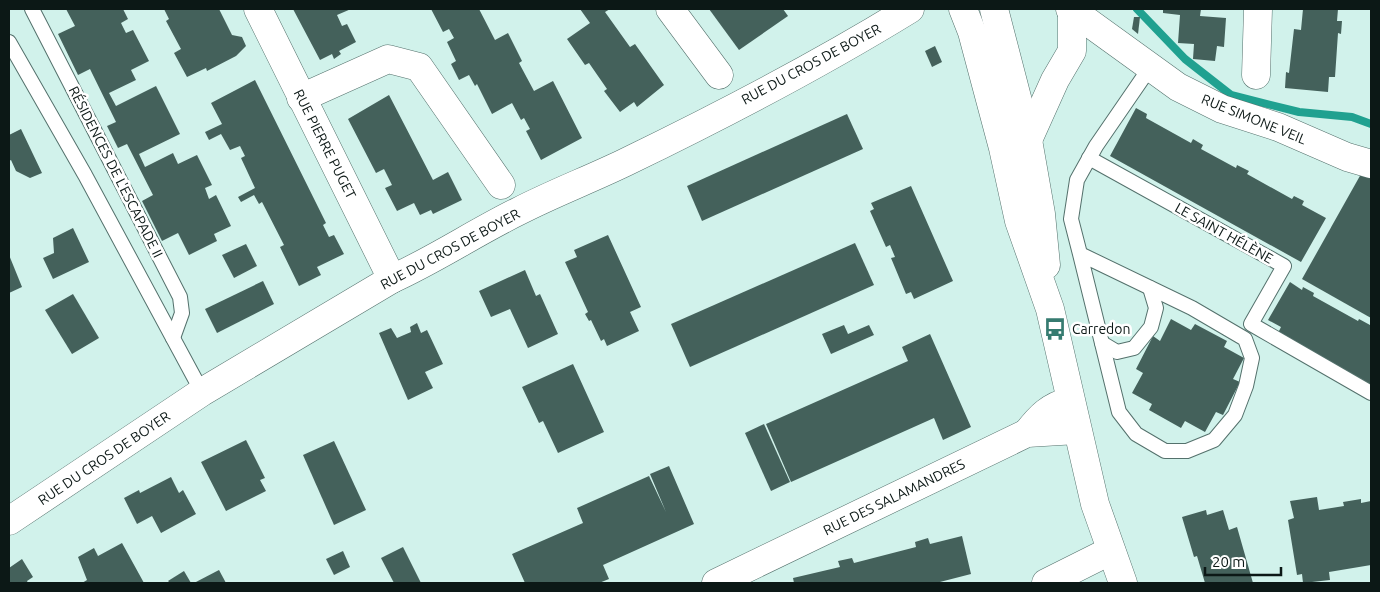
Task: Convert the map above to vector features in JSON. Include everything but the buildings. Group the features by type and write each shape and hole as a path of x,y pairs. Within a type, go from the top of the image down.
{"street":[{"name":"RUE PIERRE PUGET","path":"258,9 392,279"},
{"path":"670,9 719,74"},
{"name":"RUE DU CROS DE BOYER","path":"9,521 202,392 392,279 423,265 521,210 626,162 833,54 910,9"},
{"path":"963,9 1000,138 1019,221 1050,309"},
{"path":"994,9 1028,140 1041,214 1050,309 1070,401 1095,504 1110,551 1123,583"},
{"path":"1028,140 1055,80 1072,51 1071,9"},
{"name":"RUE SIMONE VEIL","path":"1071,9 1178,87 1222,109 1278,127 1347,157 1371,164"},
{"path":"1256,75 1258,9"},
{"path":"301,98 388,59 419,67 501,185"},
{"path":"1027,433 1040,415 1056,404 1070,401"},
{"name":"RUE DES SALAMANDRES","path":"716,583 1027,433 1077,430"},
{"path":"1046,583 1110,551"}],"lane":[{"name":"RÉSIDENCES DE L'ESCAPADE II","path":"32,9 180,297 182,313 173,338"},
{"path":"9,42 86,174 202,392"},
{"path":"1080,254 1192,308 1245,339 1252,358 1246,386 1235,415 1214,440 1187,451 1165,451 1136,434 1119,412 1071,219 1077,180 1089,158 1151,66"},
{"name":"LE SAINT HÉLÈNE","path":"1089,158 1284,266 1251,324 1371,393"},
{"path":"1102,342 1117,352 1134,348 1151,327 1156,308 1150,288"}],"waterway":[{"path":"1137,9 1185,59 1231,95 1299,112 1352,117 1371,124"}],"place":[{"name":"Carredon","path":"1055,329"}]}
